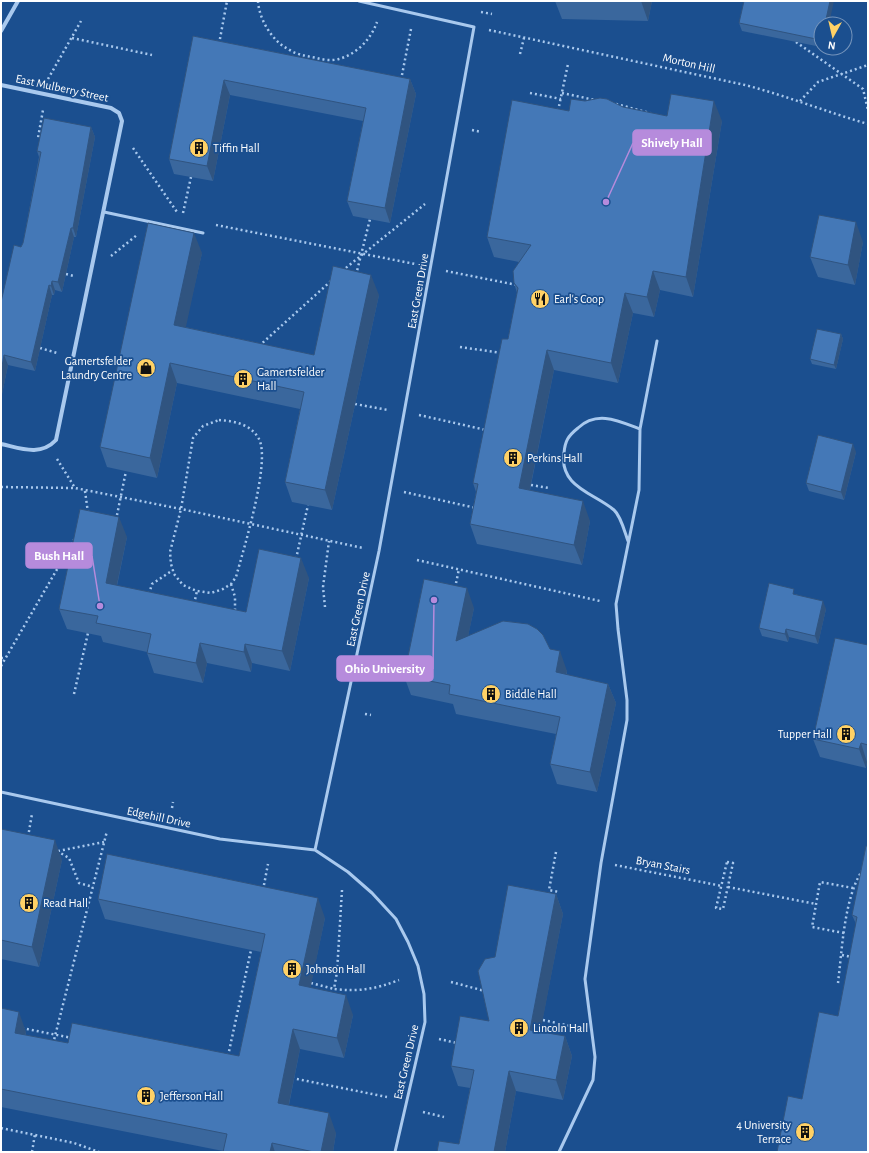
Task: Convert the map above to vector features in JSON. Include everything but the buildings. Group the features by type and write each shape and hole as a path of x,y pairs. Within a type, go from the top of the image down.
{"street":[{"path":"1,31 18,1"},
{"name":"East Mulberry Street","path":"1,85 111,108 119,113 122,124 104,212"},
{"path":"1,444 36,451 46,449 56,440 104,212"}],"lane":[{"name":"East Green Drive","path":"359,1 474,27 379,551 315,850 348,872 396,919 418,966 424,994 425,1022 395,1152"},
{"path":"104,212 203,233"},
{"path":"559,1152 593,1080 595,1069 595,1057 585,979 601,863 627,720 627,700 616,604 639,490 640,429 656,341"},
{"path":"628,542 616,511 580,490 567,477 563,461 566,440 579,427 597,417 618,421 640,429"},
{"name":"Edgehill Drive","path":"1,792 220,839 315,850"}],"path":[{"path":"218,47 226,1"},
{"path":"258,1 260,15 267,28 282,45 301,55 329,60 338,59 360,47 369,38 378,21"},
{"path":"483,12 492,14"},
{"path":"49,78 81,22"},
{"path":"400,83 411,29"},
{"name":"Morton Hill","path":"503,33 653,64 775,93 830,113 868,124"},
{"path":"72,38 152,55"},
{"path":"520,54 524,38"},
{"path":"796,42 863,89 868,110"},
{"path":"558,113 568,64"},
{"path":"800,101 818,82 868,65"},
{"path":"530,93 561,99"},
{"path":"562,93 600,101"},
{"path":"615,104 657,115"},
{"path":"43,109 38,138 45,139"},
{"path":"471,130 481,132"},
{"path":"132,146 181,218 191,177"},
{"path":"338,275 361,254 426,203"},
{"path":"355,282 370,219"},
{"path":"211,224 416,264"},
{"path":"112,255 138,234"},
{"path":"446,271 524,286"},
{"path":"66,274 77,276"},
{"path":"257,348 332,280"},
{"path":"460,347 509,354"},
{"path":"40,348 60,353"},
{"path":"355,404 388,410"},
{"path":"419,415 488,430"},
{"path":"219,420 235,421 249,428 259,439 263,458 251,524 236,577 231,584 211,593 197,591 183,585 173,570 170,552 181,508 193,438 203,426 219,420"},
{"path":"56,456 75,488"},
{"path":"115,527 126,471"},
{"path":"531,485 549,488"},
{"path":"1,487 75,488 181,508 359,548"},
{"path":"85,491 88,514"},
{"path":"403,492 484,509"},
{"path":"296,562 308,505"},
{"path":"1,666 78,533"},
{"path":"325,607 323,587 328,541"},
{"path":"417,560 616,604"},
{"path":"455,589 459,569"},
{"path":"147,600 152,584 173,570"},
{"path":"231,584 235,597 235,613"},
{"path":"194,605 197,591"},
{"path":"74,694 88,633"},
{"path":"365,714 371,715"},
{"path":"172,808 173,802"},
{"path":"26,844 32,814"},
{"path":"52,1050 107,830"},
{"path":"51,850 58,851 104,842"},
{"path":"58,851 69,858 79,883 93,887"},
{"path":"556,852 549,890 559,892"},
{"path":"726,862 733,863 728,888 723,909 716,908 726,862"},
{"name":"Bryan Stairs","path":"601,863 722,886"},
{"path":"261,897 268,864"},
{"path":"838,983 844,933 853,888 864,869"},
{"path":"844,933 812,927 820,882 853,888"},
{"path":"728,888 816,904"},
{"path":"334,989 337,972 342,890"},
{"path":"849,910 854,911"},
{"path":"228,1057 252,950"},
{"path":"842,955 854,957"},
{"path":"311,983 334,989 352,991 381,987 399,980"},
{"path":"451,982 485,991"},
{"path":"543,1020 575,1027"},
{"path":"17,1027 79,1039"},
{"path":"439,1039 460,1043"},
{"path":"288,1077 387,1097"},
{"path":"423,1112 444,1117"},
{"path":"1,1128 74,1143 99,1152"},
{"path":"32,1152 35,1134"}],"place":[{"name":"Tiffin Hall","path":"199,148"},
{"name":"Shively Hall","path":"606,202"},
{"name":"Earl's Coop","path":"540,299"},
{"name":"Gamertsfelder Laundry Centre","path":"146,368"},
{"name":"Gamertsfelder Hall","path":"243,379"},
{"name":"Perkins Hall","path":"513,458"},
{"name":"Ohio University","path":"434,600"},
{"name":"Bush Hall","path":"100,606"},
{"name":"Biddle Hall","path":"491,694"},
{"name":"Tupper Hall","path":"846,734"},
{"name":"Read Hall","path":"29,903"},
{"name":"Johnson Hall","path":"292,969"},
{"name":"Lincoln Hall","path":"519,1028"},
{"name":"Jefferson Hall","path":"146,1096"},
{"name":"4 University Terrace","path":"805,1132"}]}
